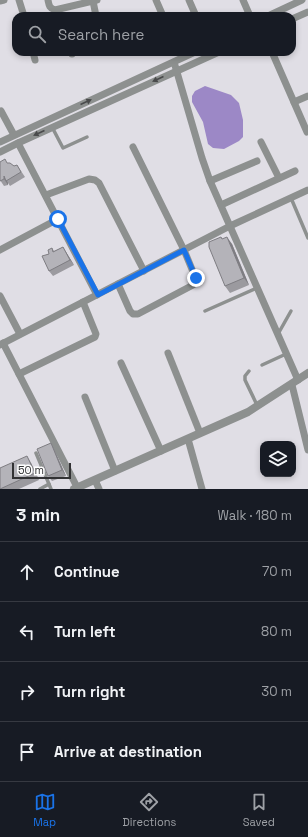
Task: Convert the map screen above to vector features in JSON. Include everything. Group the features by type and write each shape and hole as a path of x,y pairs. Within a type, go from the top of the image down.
{"street":[{"path":"0,1 4,0"},
{"path":"19,0 23,12"},
{"path":"48,0 51,8 61,12 95,1 96,12"},
{"path":"156,0 161,12"},
{"path":"189,0 194,12"},
{"path":"243,0 248,12"},
{"path":"276,12 300,0"},
{"path":"296,17 308,12"},
{"path":"34,56 35,60"},
{"path":"0,142 174,62 179,56"},
{"path":"0,152 210,56"},
{"path":"274,56 294,102 305,121 307,132"},
{"path":"174,62 210,181 287,354 295,382 308,449"},
{"path":"294,102 308,96"},
{"path":"1,111 14,135"},
{"path":"261,142 279,178"},
{"path":"18,143 98,295"},
{"path":"118,284 130,312 133,314 138,314 193,285 196,278 184,250 133,147"},
{"path":"210,181 257,161"},
{"path":"221,205 296,171"},
{"path":"46,196 90,179 99,183 144,271"},
{"path":"308,190 230,226 2,344 19,374 76,488 248,412 308,373"},
{"path":"0,250 58,219"},
{"path":"0,296 20,334"},
{"path":"19,374 95,337 96,334 83,302"},
{"path":"168,353 200,433"},
{"path":"120,363 161,450"},
{"path":"85,397 115,471"},
{"path":"188,439 202,489"},
{"path":"95,480 99,489"}],"lane":[{"path":"52,127 63,148 87,137"},
{"path":"291,198 308,238"},
{"path":"205,311 257,288"},
{"path":"278,335 291,311"},
{"path":"262,365 287,354"},
{"path":"249,371 245,376 245,380 257,406"},
{"path":"36,453 50,489"},
{"path":"40,489 49,484"}],"shaded area":[{"path":"205,86 231,95 239,103 243,120 243,137 239,141 224,149 213,148 208,144 203,122 192,102 192,96 195,91"}],"building":[{"path":"5,159 7,163 14,166 17,165 21,172 6,181 4,176 4,179 0,181 0,162"},
{"path":"221,237 222,239 227,237 244,278 225,286 209,247 209,242"},
{"path":"63,247 70,260 49,271 42,256 49,254 48,250 52,248 53,252"},
{"path":"51,443 62,470 48,476 37,449"},
{"path":"27,456 35,473 0,489 0,468"}],"route":[{"path":"58,219 98,295 184,250 196,278"}]}
